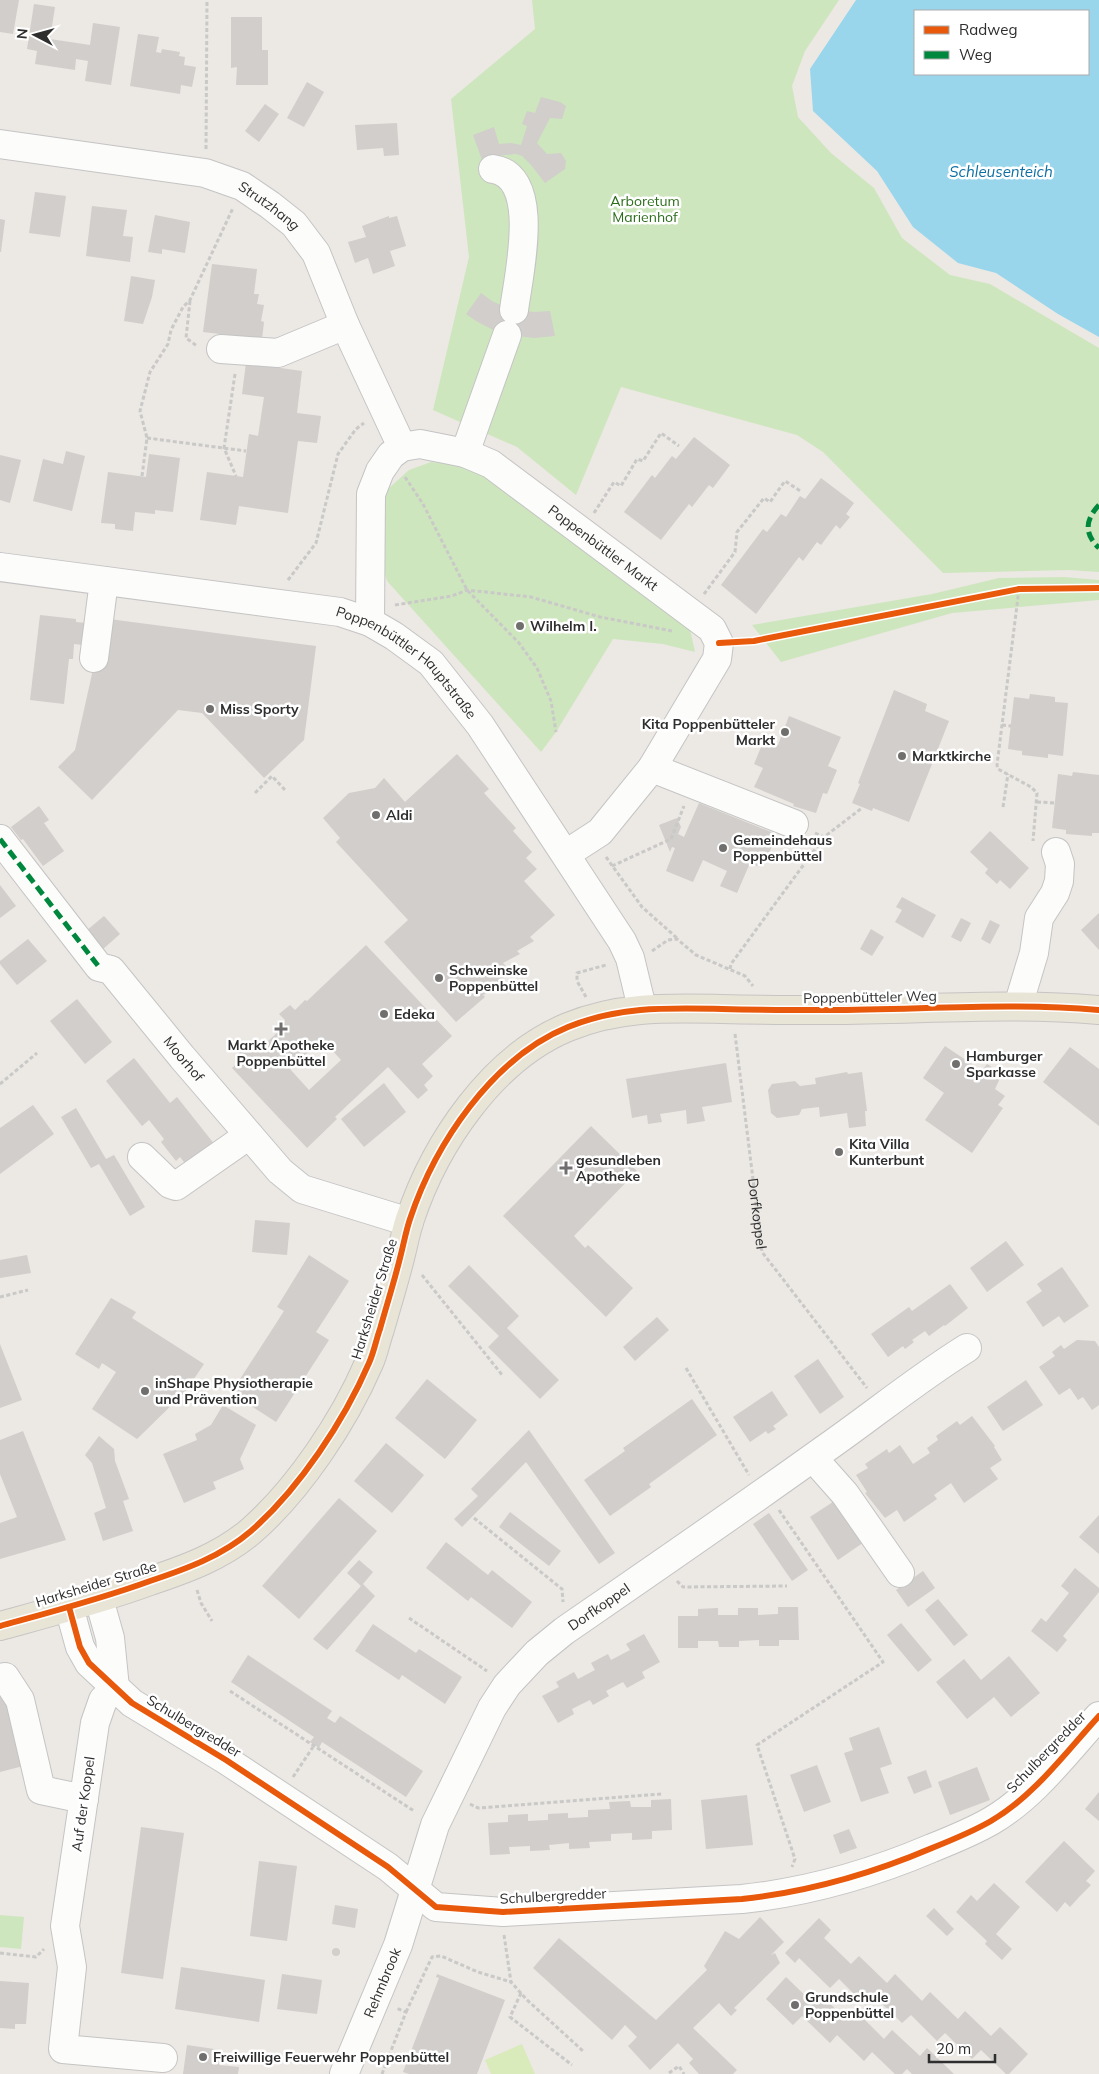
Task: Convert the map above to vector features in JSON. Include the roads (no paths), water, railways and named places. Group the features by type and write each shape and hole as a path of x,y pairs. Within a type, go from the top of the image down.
{"main road":[{"name":"Poppenbütteler Weg","path":"642,1008 902,1010 1018,1006 1099,1010"},
{"name":"Harksheider Straße","path":"0,1626 99,1599 190,1567 215,1555 251,1531 288,1492 320,1451 347,1409 371,1359 409,1222 423,1184 449,1138 477,1098 518,1056 570,1026 598,1016 642,1008"}],"street":[{"name":"Strutzhang","path":"0,144 206,173 242,186 294,224 316,253 345,325 385,409 397,451"},
{"path":"465,453 510,322 525,226 523,208 511,178 501,170 493,169"},
{"path":"228,360 278,353 345,325"},
{"name":"Poppenbüttler Markt","path":"397,451 420,444 465,453 491,464 582,532 682,622 712,629 719,643 717,659 652,768 600,832 566,854"},
{"path":"370,612 371,494 380,471 397,451"},
{"name":"Poppenbüttler Hauptstraße","path":"0,567 340,612 370,612 394,636 431,663 480,725 622,941 630,958 642,1008"},
{"path":"94,658 104,581"},
{"path":"652,768 794,824"},
{"name":"Moorhof","path":"0,840 99,967 111,970 182,1057 280,1171 302,1189 409,1222"},
{"path":"1018,1006 1034,953 1039,918 1055,893 1059,881 1060,864 1045,849"},
{"path":"142,1156 170,1184 176,1186 249,1135"},
{"name":"Dorfkoppel","path":"415,1889 436,1825 492,1708 507,1684 537,1653 564,1631 813,1458 916,1382 968,1348"},
{"path":"813,1458 846,1494 900,1573"},
{"path":"99,1599 110,1638 115,1688"},
{"name":"Schulbergredder","path":"69,1607 80,1647 89,1663 132,1703 226,1760 388,1867 436,1907 503,1912 742,1899 780,1895 862,1875 904,1860 991,1821 1038,1784 1099,1716"},
{"path":"0,1678 5,1677 20,1700 41,1790 84,1799"},
{"name":"Auf der Koppel","path":"115,1688 103,1700 95,1723 65,1926 72,1967 62,2049 163,2058"},
{"name":"Rehmbrook","path":"344,2074 398,1945 415,1889"}],"water":[{"name":"Schleusenteich","path":"856,0 1099,0 1099,337 1058,314 996,273 958,263 913,227 877,171 813,111 810,69"}],"place":[{"name":"Wilhelm I.","path":"520,626"},
{"name":"Miss Sporty","path":"210,709"},
{"name":"Kita Poppenbütteler Markt","path":"785,732"},
{"name":"Marktkirche","path":"902,756"},
{"name":"Aldi","path":"376,815"},
{"name":"Gemeindehaus Poppenbüttel","path":"723,848"},
{"name":"Schweinske Poppenbüttel","path":"439,978"},
{"name":"Edeka","path":"384,1014"},
{"name":"Markt Apotheke Poppenbüttel","path":"281,1029"},
{"name":"Hamburger Sparkasse","path":"956,1064"},
{"name":"Kita Villa Kunterbunt","path":"839,1152"},
{"name":"gesundleben Apotheke","path":"566,1168"},
{"name":"inShape Physiotherapie und Prävention","path":"145,1391"},
{"name":"Grundschule Poppenbüttel","path":"795,2005"},
{"name":"Freiwillige Feuerwehr Poppenbüttel","path":"203,2057"}],"park label":[{"name":"Arboretum Marienhof","path":"645,210"}]}
